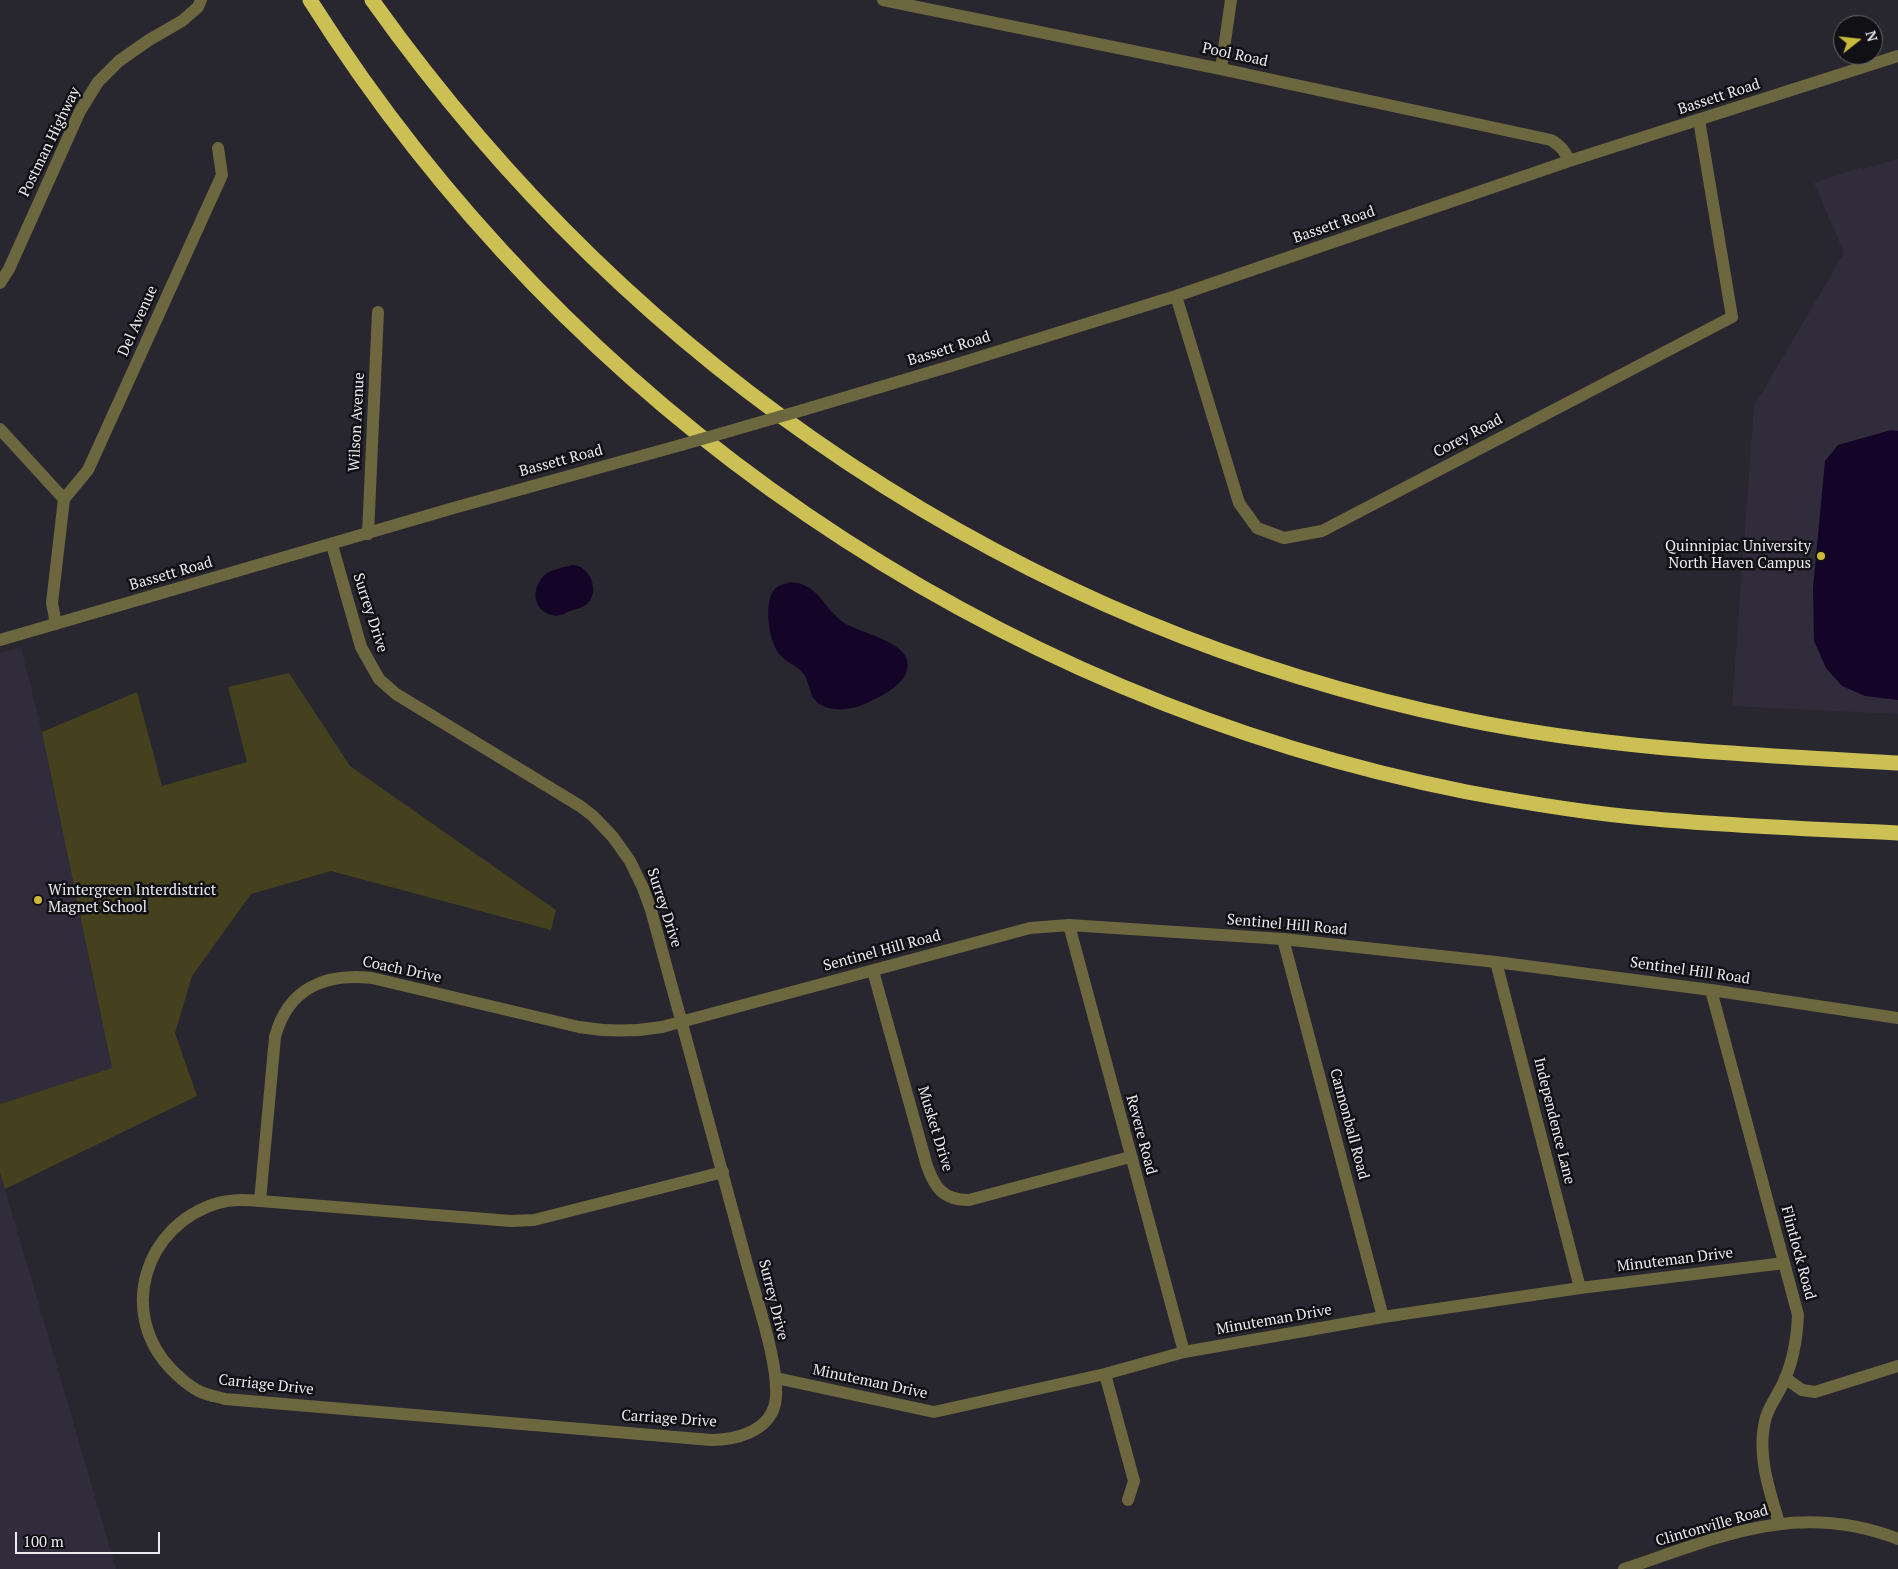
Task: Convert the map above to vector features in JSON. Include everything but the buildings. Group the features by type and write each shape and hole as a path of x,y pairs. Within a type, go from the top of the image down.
{"highway":[{"path":"310,0 377,99 423,159 509,259 587,337 666,408 762,484 890,568 995,626 1096,675 1223,725 1341,762 1423,782 1509,800 1622,816 1710,823 1898,833"},
{"path":"372,0 439,90 520,183 594,260 682,339 759,401 858,470 938,520 1043,575 1144,620 1229,653 1354,693 1463,719 1549,735 1637,746 1748,755 1898,763"}],"street":[{"name":"Postman Highway","path":"0,282 9,268 80,111 98,82 119,61 148,40 182,21 198,7 201,0"},
{"name":"Pool Road","path":"883,0 1221,69 1551,140 1560,145 1566,152 1569,161"},
{"path":"1221,69 1231,0"},
{"name":"Bassett Road","path":"0,640 951,366 1176,296 1569,161 1898,56"},
{"name":"Corey Road","path":"1176,296 1239,503 1257,528 1284,538 1322,531 1732,317 1699,120"},
{"name":"Del Avenue","path":"64,499 88,470 222,174 218,148"},
{"name":"Wilson Avenue","path":"368,534 378,312"},
{"path":"0,429 64,499 52,603 56,624"},
{"name":"Surrey Drive","path":"332,545 361,647 379,679 396,694 580,806 622,848 643,888 723,1172 776,1378"},
{"name":"Sentinel Hill Road","path":"681,1021 1030,928 1069,925 1283,939 1496,962 1711,990 1898,1018"},
{"name":"Revere Road","path":"1069,925 1184,1352"},
{"name":"Cannonball Road","path":"1283,939 1383,1317"},
{"name":"Independence Lane","path":"1496,962 1580,1288"},
{"name":"Musket Drive","path":"872,971 927,1166 932,1180 938,1189 957,1200 969,1200 1130,1157"},
{"name":"Coach Drive","path":"260,1201 274,1037 283,1013 305,991 322,982 342,976 372,978 609,1032 643,1030 681,1021"},
{"name":"Flintlock Road","path":"1711,990 1798,1315 1797,1340 1785,1378 1766,1416 1762,1445 1766,1476 1779,1523"},
{"name":"Carriage Drive","path":"723,1172 534,1220 511,1221 260,1201 235,1200 220,1202 188,1216 162,1240 148,1268 142,1305 144,1322 150,1340 160,1358 175,1373 189,1385 205,1394 225,1399 725,1440 750,1432 760,1426 768,1417 774,1406 776,1378"},
{"name":"Minuteman Drive","path":"776,1378 934,1412 1105,1374 1184,1352 1383,1317 1580,1288 1784,1263"},
{"path":"1785,1378 1802,1390 1815,1392 1898,1366"},
{"path":"1105,1374 1134,1481 1128,1500"},
{"name":"Clintonville Road","path":"1624,1569 1722,1536 1779,1523 1831,1523 1859,1527 1898,1539"}],"shaded area":[{"name":"Quinnipiac University North Haven Campus","path":"1898,159 1898,714 1732,706 1754,406 1844,253 1814,183 1862,167 1863,169"},
{"path":"1891,430 1898,431 1898,700 1865,696 1842,686 1826,668 1814,641 1813,588 1825,461 1838,445"},
{"path":"573,565 579,566 588,574 593,586 591,598 584,606 561,615 554,616 545,612 537,603 536,590 538,584 547,573"},
{"path":"791,582 808,587 843,622 884,640 903,652 907,660 907,670 901,681 885,694 867,703 847,709 832,709 819,704 812,696 804,674 780,655 770,633 768,614 771,596 778,587"},
{"name":"Wintergreen Interdistrict Magnet School","path":"21,647 42,732 112,1068 0,1104 0,653"},
{"path":"289,673 350,766 556,910 551,930 331,871 251,894 192,976 175,1033 197,1096 5,1189 0,1173 0,1104 112,1068 42,732 137,692 162,786 247,762 228,687"},
{"path":"0,1173 45,1325 116,1569 0,1569"}],"place":[{"name":"Quinnipiac University North Haven Campus","path":"1821,556"},
{"name":"Wintergreen Interdistrict Magnet School","path":"38,900"}]}
